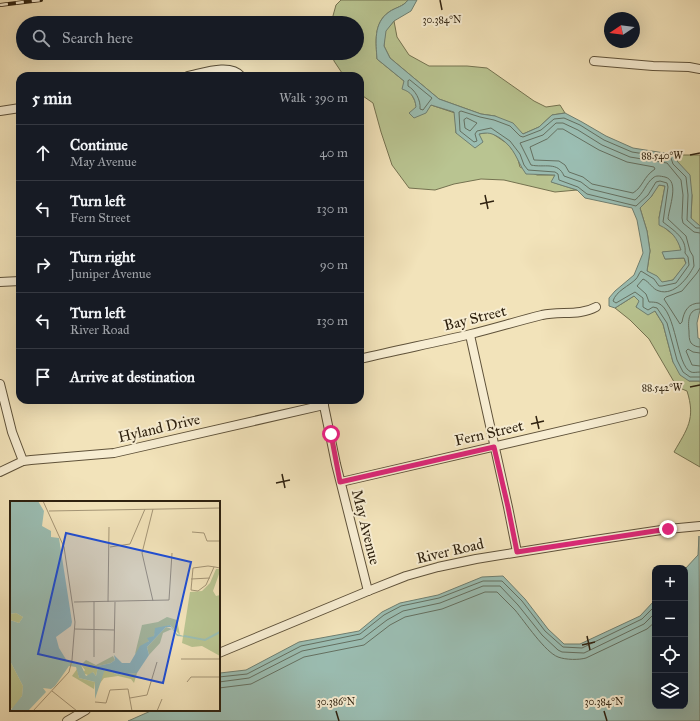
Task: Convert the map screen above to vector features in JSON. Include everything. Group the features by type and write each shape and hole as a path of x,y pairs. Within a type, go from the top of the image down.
{"street":[{"path":"594,61 700,69"},
{"path":"211,72 228,69 238,72"},
{"path":"0,111 16,109"},
{"path":"0,282 16,281"},
{"name":"Bay Street","path":"364,358 470,334 542,315 583,312 596,307"},
{"path":"470,334 517,552"},
{"path":"0,384 12,432 23,462"},
{"name":"Hyland Drive","path":"0,472 23,462 47,458 114,453 316,404"},
{"name":"May Avenue","path":"324,404 340,482 368,591"},
{"name":"Fern Street","path":"340,482 643,412"},
{"name":"River Road","path":"220,653 406,576 438,567 517,552 668,529 700,526"},
{"path":"67,721 84,711"}],"green space":[{"path":"341,0 408,0 404,4 389,12 380,22 376,46 377,59 404,81 415,101 416,106 431,105 455,113 456,133 479,134 490,132 508,144 517,156 520,167 537,175 555,175 552,182 577,190 555,192 504,180 481,179 454,184 435,190 409,188 392,165 373,103 364,97 364,72 341,72 334,61 364,60 364,16 333,16 336,5"},
{"path":"394,21 397,37 409,55 429,66 467,66 487,68 534,101 546,107 560,105 565,113 552,115 539,127 523,134 495,116 481,114 439,99 390,58 384,46 385,31"},
{"path":"677,155 700,155 700,226 691,219 692,195 676,161"},
{"path":"658,185 665,186 659,218 665,228 678,239 681,251 663,252 665,259 684,258 686,264 673,280 661,283 647,271 650,251 647,231 640,208 651,197"},
{"path":"634,296 640,301 636,307 655,311 663,324 673,362 689,381 700,381 700,467 674,452 689,423 691,409 687,391 677,387 649,339 630,320 615,308"}],"water":[{"path":"408,0 417,0 411,11 394,21 386,31 384,46 390,58 439,99 481,114 495,116 513,123 523,134 539,127 552,115 565,113 606,136 633,148 677,155 677,161 690,175 692,195 691,218 700,226 700,310 697,323 698,338 700,339 700,381 689,381 680,375 673,362 663,324 655,311 648,315 636,307 639,301 634,296 615,308 609,306 609,298 634,275 643,253 637,220 632,208 585,198 577,190 551,182 555,175 526,174 509,146 500,138 492,134 479,134 483,142 475,148 456,133 454,112 431,105 426,113 414,118 409,113 416,107 415,100 410,93 402,89 404,81 377,59 376,46 380,22 389,12 402,6","holes":["659,185 665,186 659,225 673,235 681,250 662,252 665,259 684,258 686,263 673,280 662,282 657,276 647,271 650,251 647,231 640,208 651,197"]},
{"path":"699,536 700,721 128,721 151,711 220,711 220,673 246,670 299,642 359,631 382,612 400,603 438,595 482,577 503,576 525,599 548,629 564,644 580,644 640,616 652,603 652,709 688,709 688,566 698,555"}],"railway":[{"path":"0,5 41,0"}],"route":[{"path":"331,434 340,482 494,447 517,552 668,529"}]}
